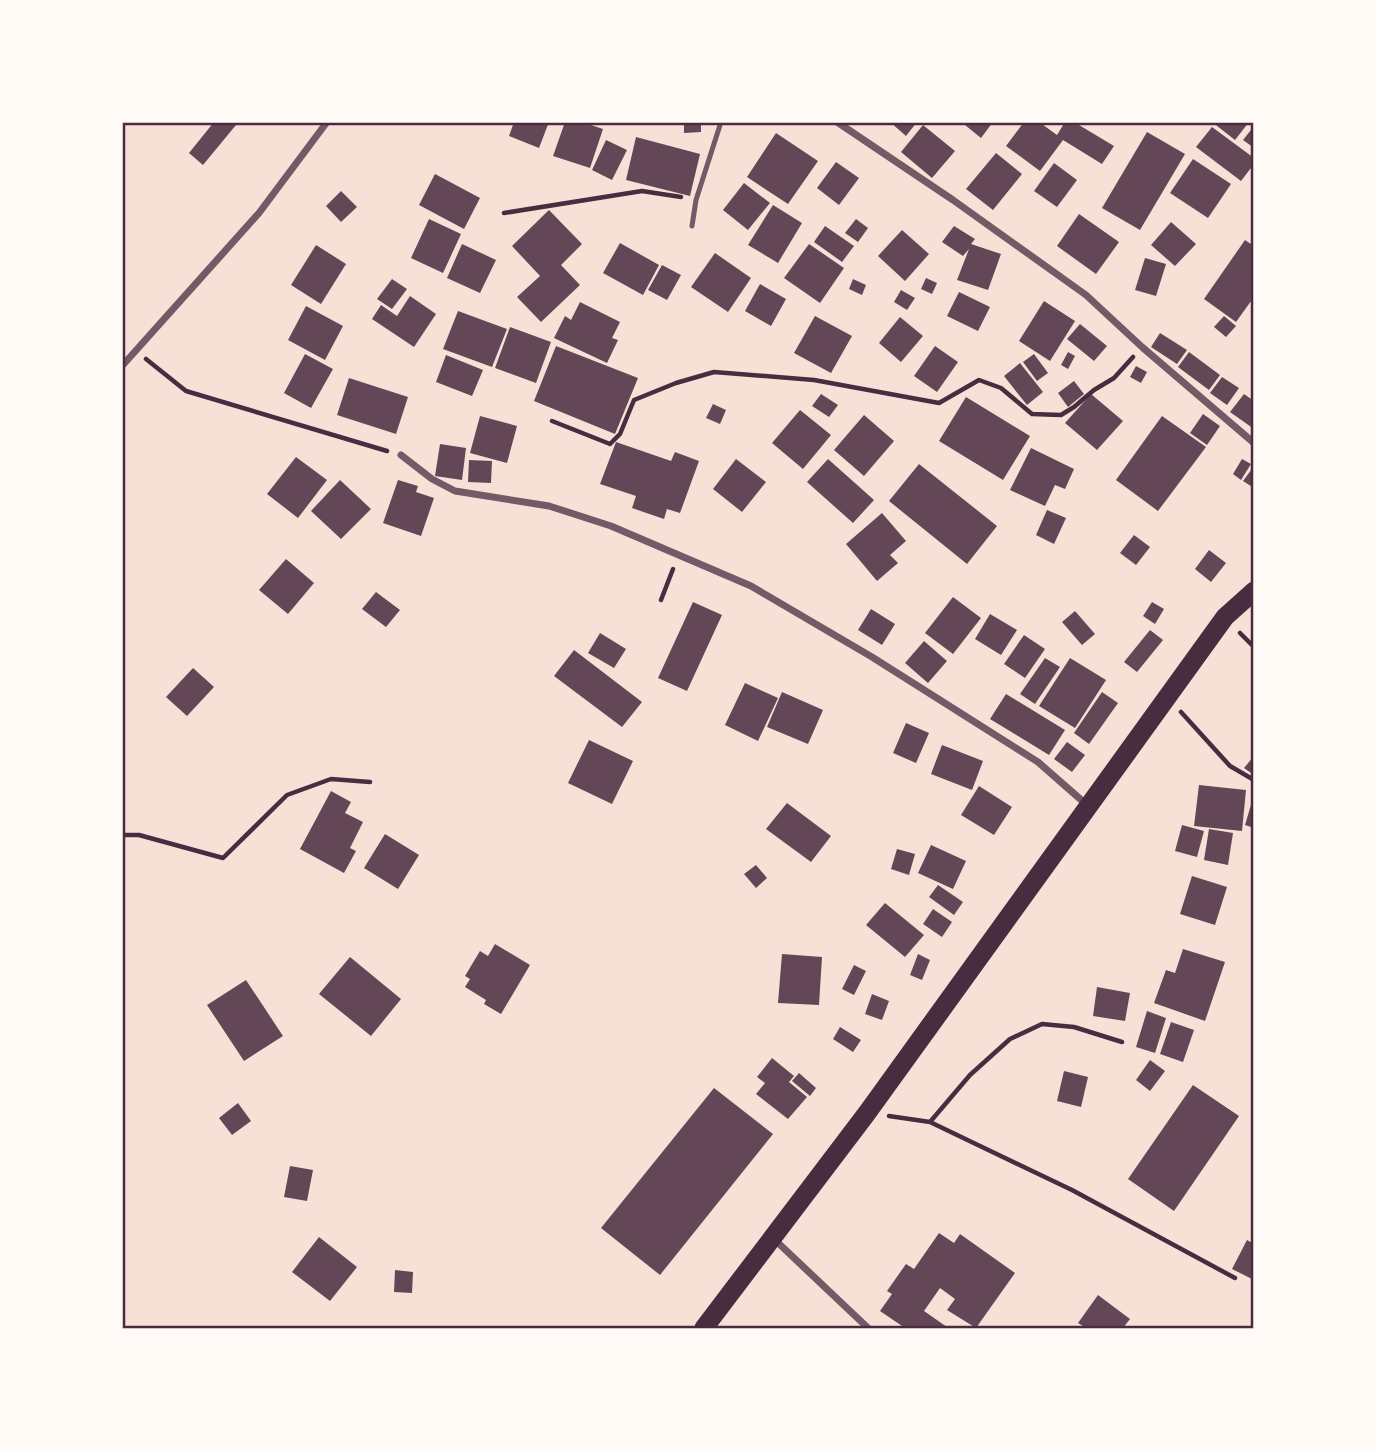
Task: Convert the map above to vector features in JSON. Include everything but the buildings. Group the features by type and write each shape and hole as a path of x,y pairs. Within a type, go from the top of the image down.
{"highway":[{"path":"704,1328 867,1113 1224,617 1254,591"}],"street":[{"path":"122,366 259,213 327,122"},
{"path":"843,124 1086,295 1254,443"},
{"path":"401,455 432,479 456,491 549,506 611,526 751,586 872,657 1038,762 1087,806"},
{"path":"773,1238 868,1328"}],"lane":[{"path":"692,226 696,200 721,122"}],"path":[{"path":"504,213 642,191 696,200"},
{"path":"552,421 610,444 620,434 634,400 676,383 714,372 814,380 939,403 979,380 1001,388 1032,414 1061,415 1114,378 1142,347"},
{"path":"136,350 186,391 401,455"},
{"path":"661,600 678,555"},
{"path":"1166,695 1230,766 1254,780"},
{"path":"122,835 139,835 223,858 287,795 331,779 370,782"},
{"path":"930,1122 970,1074 1010,1039 1042,1024 1073,1027 1122,1042"},
{"path":"867,1113 930,1122 1072,1190 1235,1278"}]}
